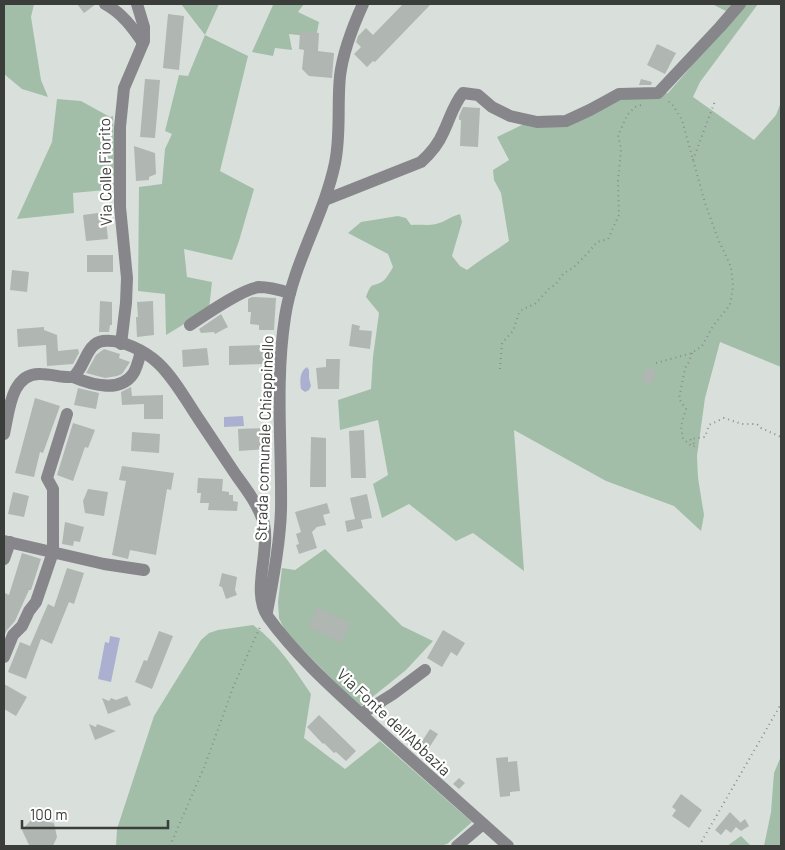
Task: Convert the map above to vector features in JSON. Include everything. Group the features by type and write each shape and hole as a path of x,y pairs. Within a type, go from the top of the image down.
{"street":[{"path":"105,4 130,24 143,43"},
{"name":"Via Colle Fiorito","path":"121,344 127,278 120,206 120,118 122,95 143,43 144,31 137,4"},
{"name":"Strada comunale Chiappinello","path":"266,614 274,574 281,511 280,371 283,334 290,292 304,250 325,200 335,164 338,147 342,64 346,48 363,4"},
{"path":"325,200 422,162 433,151 443,134 455,102 463,93 478,95 492,107 510,116 537,122 566,121 619,94 658,93 740,4"},
{"path":"190,324 255,288 265,287 290,292"},
{"path":"72,377 80,370 94,345 104,341 121,344 141,351 158,363 167,373 260,512 265,531 261,593 266,614"},
{"path":"4,434 14,394 23,380 32,374 72,377 97,385 110,386 120,384 132,375 141,351"},
{"path":"4,657 13,635 22,626 29,611 36,602 53,552 53,489 47,478 67,414"},
{"path":"4,559 7,542 104,564 144,570"},
{"name":"Via Fonte dell'Abbazia","path":"266,614 308,663 361,714 434,782 508,846"},
{"path":"361,714 393,694 425,670"},
{"path":"457,846 483,824"}],"path":[{"path":"500,369 502,343 513,331 519,313 523,309 535,304 597,242 608,240 619,215 618,181 621,149 618,135 628,114 635,107 642,106 658,93 672,104 682,120 715,230 731,266 733,286 730,304 713,326 702,346 692,353 656,363"},
{"path":"693,160 715,101"},
{"path":"692,353 685,368 679,399 686,410 682,426 683,439 693,447 696,445 690,438 705,437 709,425 724,418 742,424 757,424 761,428 781,437"},
{"path":"170,846 204,765 234,685 266,614"},
{"path":"699,846 781,704"}],"green space":[{"path":"4,4 34,4 31,17 41,80 48,97 22,89 4,74"},
{"path":"181,4 219,4 205,35"},
{"path":"270,4 304,4 298,12 319,22 316,37 289,34 292,50 275,48 273,56 252,52 273,5"},
{"path":"712,4 758,4 700,82 693,97 754,140 776,115 781,102 781,367 720,342 705,398 697,456 698,478 704,515 701,531 674,506 606,481 514,430 524,571 473,533 456,541 409,504 382,518 373,484 388,475 378,420 340,430 338,400 371,389 379,313 366,297 371,286 384,280 393,267 388,254 348,233 361,222 398,216 406,218 411,225 430,225 460,214 462,222 452,256 460,266 467,270 509,241 501,193 494,180 493,170 509,160 497,137 536,118 564,116 616,90 647,96 668,93 689,69 728,12"},
{"path":"205,35 248,56 220,171 254,189 232,260 184,249 187,277 212,282 209,309 166,335 165,294 138,291 139,187 162,184 165,149 172,134 165,131 179,75 188,76"},
{"path":"57,99 81,101 110,117 113,116 116,189 73,193 74,213 17,219 52,142"},
{"path":"325,549 402,626 433,641 406,670 360,707 286,633 279,618 278,602 282,568 295,570"},
{"path":"253,625 278,648 311,694 304,738 345,769 380,741 472,822 447,844 440,846 116,846 117,829 154,716 201,640 209,633 218,630"},
{"path":"781,756 781,846 764,846 771,812 774,773"},
{"path":"741,836 751,846 727,846"}],"water":[{"path":"307,367 311,386 305,392 301,389 300,380 301,374"},
{"path":"243,416 244,426 224,427 224,417"},
{"path":"110,636 120,638 111,682 98,679 105,642 109,643"}],"building":[{"path":"77,4 96,4 84,13"},
{"path":"403,4 431,4 375,62 373,61 367,67 354,54 361,47 356,42 358,36 366,28 373,35"},
{"path":"168,14 184,16 179,70 163,68"},
{"path":"300,31 319,33 318,51 334,53 332,78 309,76 302,69 304,50 299,49"},
{"path":"657,44 676,53 665,74 647,65"},
{"path":"145,79 160,80 155,138 140,137"},
{"path":"641,79 652,82 651,85 639,85"},
{"path":"463,107 480,108 478,147 460,146 461,120 459,120 459,116"},
{"path":"134,146 155,153 156,174 149,177 149,180 136,181"},
{"path":"105,212 108,239 86,241 83,215"},
{"path":"87,255 113,255 113,272 87,272"},
{"path":"12,270 29,272 27,292 10,290"},
{"path":"252,297 276,298 274,330 259,330 259,325 250,324 251,312 248,312 248,299"},
{"path":"100,301 112,302 112,325 110,325 109,332 99,332"},
{"path":"153,301 154,335 137,337 137,302"},
{"path":"221,314 228,327 215,334 214,332 201,333 199,329"},
{"path":"352,324 360,326 359,330 372,331 370,349 349,346"},
{"path":"44,327 44,330 57,335 58,351 78,349 79,353 73,364 47,366 46,345 18,347 17,329"},
{"path":"264,345 265,364 229,365 229,346"},
{"path":"207,348 209,365 183,367 182,350"},
{"path":"104,349 120,354 119,358 130,362 122,374 105,378 86,373 96,355"},
{"path":"326,359 340,359 339,389 318,389 316,368 326,367"},
{"path":"647,367 657,372 650,385 642,379"},
{"path":"131,387 132,396 163,395 163,419 144,419 144,404 122,405 121,392"},
{"path":"78,388 99,393 96,409 74,405"},
{"path":"35,398 60,406 43,453 40,452 34,477 15,473"},
{"path":"73,423 95,430 88,448 85,447 73,481 57,475"},
{"path":"264,428 266,449 239,451 238,429"},
{"path":"364,430 366,478 351,478 349,431"},
{"path":"132,432 160,434 159,453 131,451"},
{"path":"311,437 326,438 326,487 310,487"},
{"path":"122,466 174,473 171,490 167,489 156,555 130,550 128,559 112,555 126,481 119,480"},
{"path":"198,478 223,479 222,491 233,495 233,501 238,502 237,511 208,510 209,503 200,503 201,493 197,493"},
{"path":"88,489 108,492 104,516 85,513 83,501"},
{"path":"13,492 29,496 24,517 8,514"},
{"path":"367,494 372,518 361,520 363,528 347,532 345,521 355,519 350,498"},
{"path":"327,503 330,513 323,515 326,525 317,527 312,532 317,548 299,554 296,545 299,544 296,534 301,532 295,512"},
{"path":"65,522 84,527 80,542 74,541 73,546 62,544"},
{"path":"22,553 41,559 31,590 29,590 15,621 4,636 5,593 9,595"},
{"path":"67,568 84,573 74,604 69,602 52,644 41,639 26,679 8,672 20,642 30,646 48,604 54,607"},
{"path":"222,573 237,577 235,590 237,595 226,599 222,587 219,586"},
{"path":"317,607 351,623 341,643 308,627"},
{"path":"443,630 465,643 457,656 451,652 442,667 427,658"},
{"path":"159,631 173,636 152,689 135,682 144,660 147,661"},
{"path":"4,684 27,697 16,716 4,709"},
{"path":"127,696 131,705 108,714 102,698 109,701 111,698 116,700"},
{"path":"319,715 356,751 346,761 323,744 307,727"},
{"path":"89,724 96,727 97,724 116,731 95,740"},
{"path":"430,729 438,734 425,754 417,749"},
{"path":"508,757 508,762 517,761 520,791 510,792 510,796 500,797 496,758"},
{"path":"459,778 465,783 459,789 453,784"},
{"path":"681,794 702,810 689,828 672,816 676,810 672,807"},
{"path":"730,812 740,823 745,819 749,826 741,831 736,827 731,833 726,829 721,835 715,830"},
{"path":"32,819 54,823 57,837 53,846 29,845 22,830"}]}
